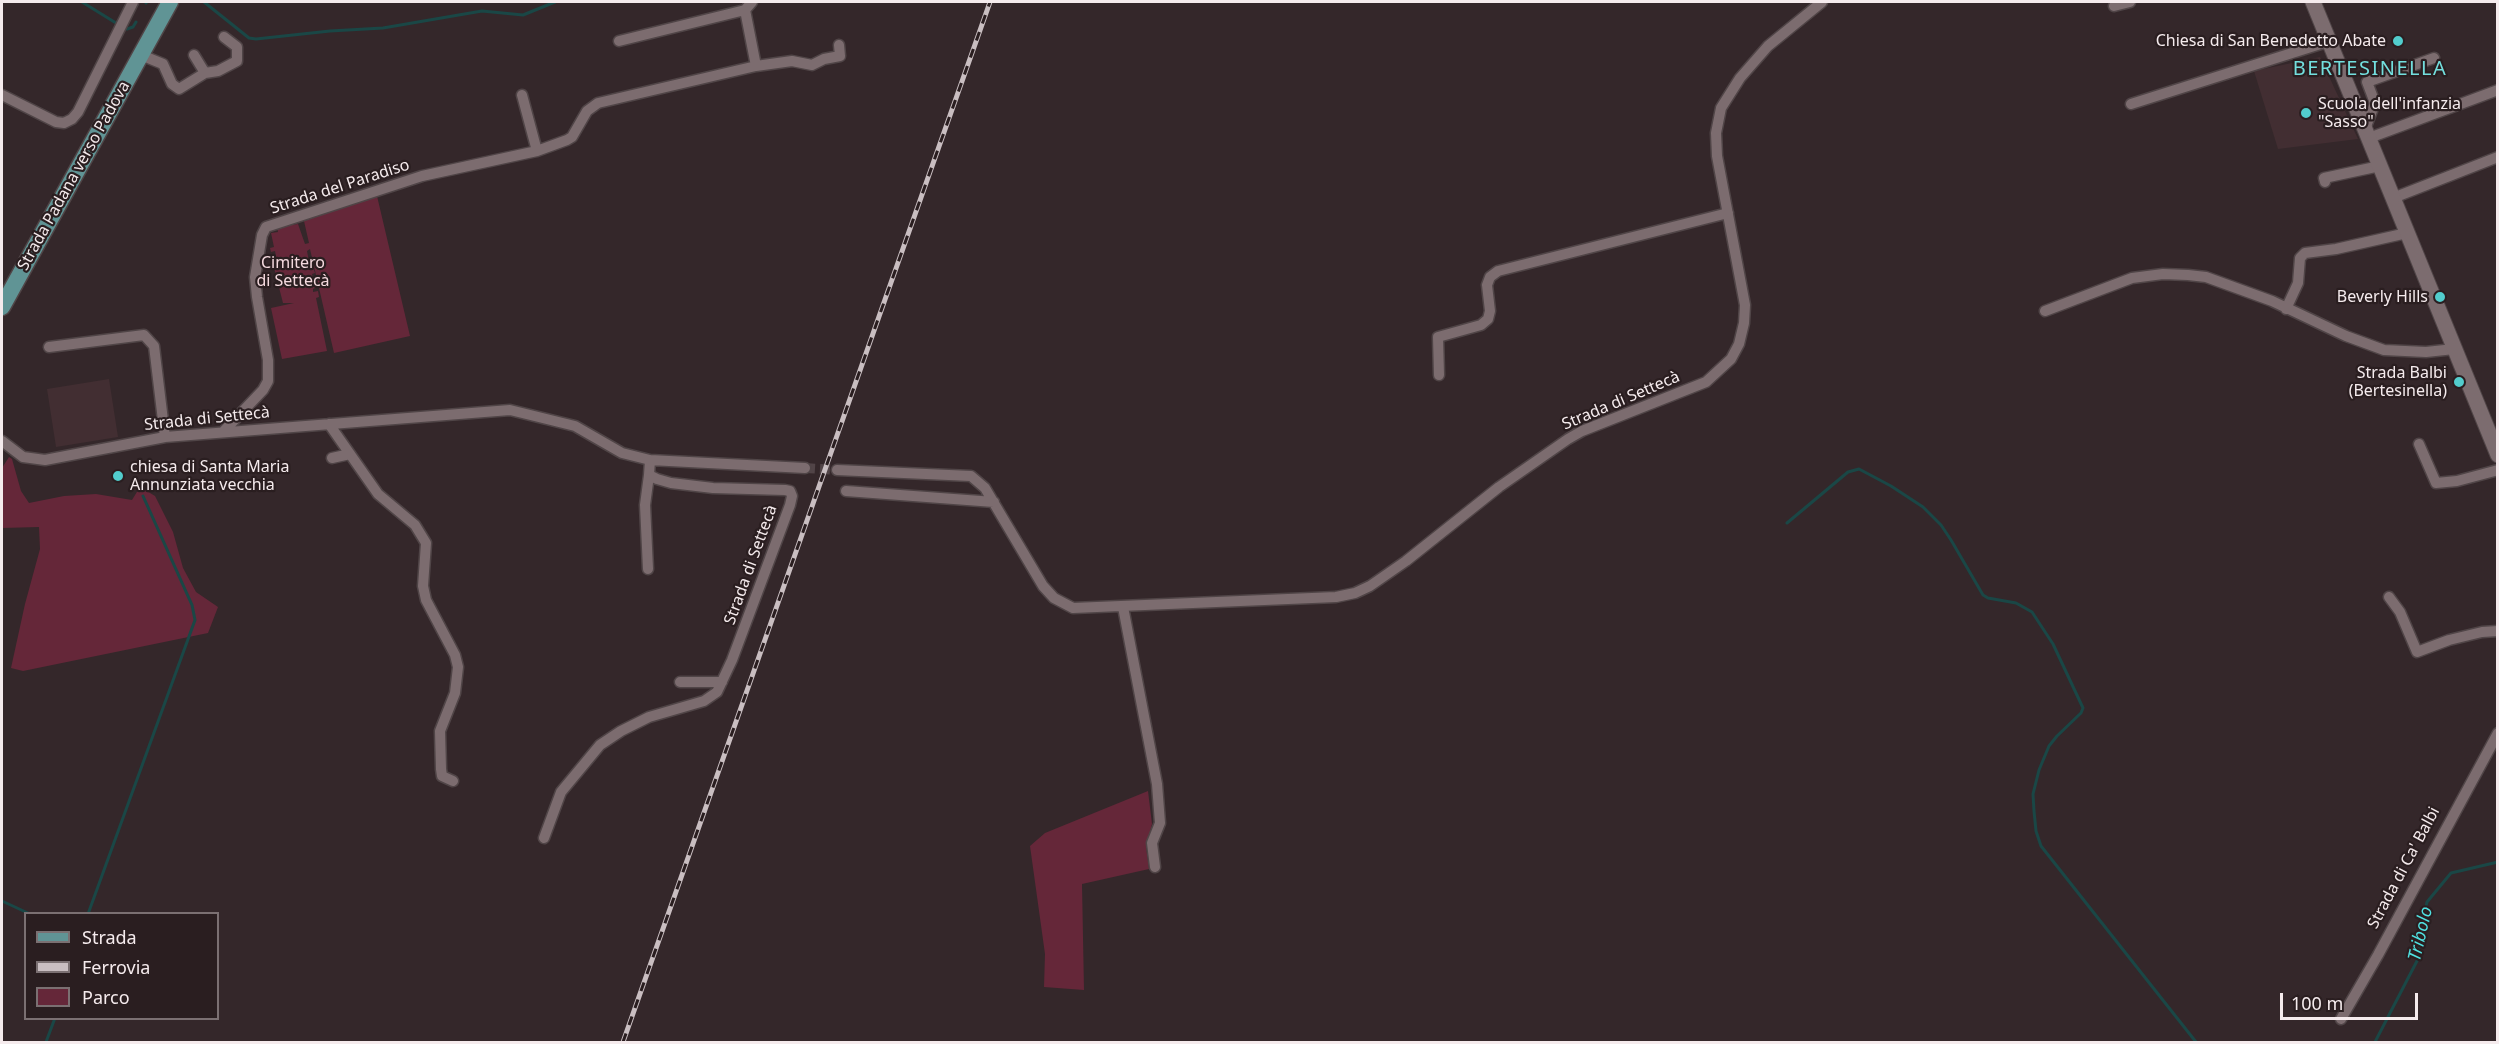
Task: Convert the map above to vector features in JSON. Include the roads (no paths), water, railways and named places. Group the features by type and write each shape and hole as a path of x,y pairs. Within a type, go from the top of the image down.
{"main road":[{"name":"Strada Padana verso Padova","path":"3,299 22,270 170,2"},
{"path":"2313,2 2498,455"}],"street":[{"name":"Strada Padana verso Padova","path":"2,95 56,122 64,123 72,119 78,112 133,2"},
{"name":"Strada di Settecà","path":"837,470 971,476 985,488 1032,569 1054,598 1072,608 1336,597 1355,593 1370,586 1406,561 1499,487 1568,439 1582,431 1706,382 1731,359 1739,344 1745,305 1716,144 1721,108 1740,78 1768,46 1822,2"},
{"path":"2114,6 2130,2"},
{"path":"619,41 749,6 756,66"},
{"path":"141,55 163,64 175,88 179,89 205,73 218,71 237,61 237,47 224,37"},
{"path":"2131,104 2330,42"},
{"name":"Strada del Paradiso","path":"223,432 263,390 268,381 268,360 256,297 255,277 262,235 266,227 422,176 537,151 572,137 587,111 598,103 756,66 792,61 812,65 840,56 839,45"},
{"path":"194,55 205,73"},
{"path":"2367,133 2375,103 2367,82 2434,58"},
{"path":"2367,133 2498,90"},
{"path":"522,95 537,151"},
{"path":"2393,198 2498,157"},
{"path":"2325,182 2324,178 2380,166"},
{"path":"1439,375 1438,337 1481,326 1488,319 1490,311 1487,285 1490,277 1498,271 1728,213"},
{"path":"2286,309 2298,283 2300,258 2305,252 2336,249 2407,232"},
{"path":"2045,311 2132,278 2163,274 2206,278 2272,301 2346,336 2384,350 2426,352 2454,349"},
{"path":"49,347 144,335 154,346 165,437"},
{"name":"Strada di Settecà","path":"2,441 17,454 29,459 60,458 165,437 510,410 575,426 622,453 650,460 805,468"},
{"path":"329,424 378,494 415,525 426,543 424,593 455,655 458,667 455,693 440,731 442,776 453,781"},
{"path":"2419,444 2436,483 2457,481 2498,470"},
{"path":"90,451 93,464"},
{"path":"332,458 350,454"},
{"path":"648,569 645,505 650,460"},
{"name":"Strada di Settecà","path":"544,838 561,792 600,745 649,717 704,701 717,692 792,496 790,491 688,486 649,475"},
{"path":"846,491 994,502"},
{"path":"2389,597 2400,612 2417,652 2449,640 2482,632 2498,631"},
{"path":"1123,607 1156,784 1160,824 1152,843 1155,867"},
{"path":"680,682 722,682"},
{"name":"Strada di Ca' Balbi","path":"2341,1019 2498,733"}],"waterway":[{"path":"82,2 116,23"},
{"path":"204,2 249,38 256,39 383,28 482,11 523,15 555,2"},
{"path":"127,29 133,27 136,22"},
{"path":"1787,523 1848,472 1859,469 1923,507 1941,525 1983,595 2016,603 2032,612 2053,644 2083,708 2081,713 2049,746 2039,770 2033,794 2036,831 2041,846 2196,1042"},
{"path":"89,912 195,620 192,605 143,496"},
{"name":"Tribolo","path":"2375,1042 2418,959 2420,933 2427,902 2451,873 2498,862"},
{"path":"2,901 26,912"},
{"path":"46,1042 54,1020"}],"tunnel":[{"path":"805,468 837,470"}],"railway":[{"path":"623,1042 990,2"}],"place":[{"name":"Chiesa di San Benedetto Abate","path":"2398,41"},
{"name":"Scuola dell'infanzia \"Sasso\"","path":"2306,113"},
{"name":"Beverly Hills","path":"2440,297"},
{"name":"Strada Balbi (Bertesinella)","path":"2459,382"},
{"name":"chiesa di Santa Maria Annunziata vecchia","path":"118,476"}],"district":[{"name":"BERTESINELLA","path":"2370,69"}],"park label":[{"name":"Cimitero di Settecà","path":"293,272"}]}
